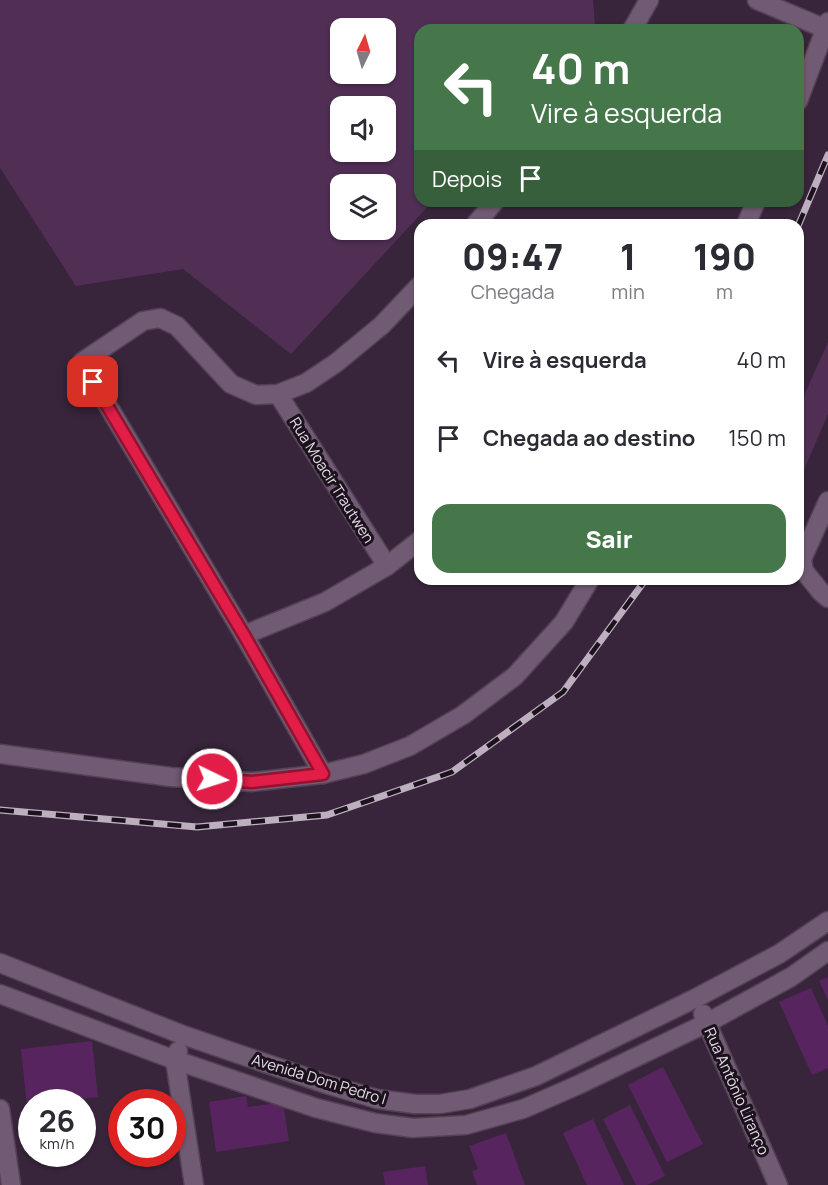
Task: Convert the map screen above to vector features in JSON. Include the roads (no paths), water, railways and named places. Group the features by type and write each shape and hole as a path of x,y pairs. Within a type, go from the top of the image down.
{"street":[{"path":"635,24 649,0"},
{"path":"757,0 827,26 804,85"},
{"path":"480,219 490,207"},
{"path":"323,774 244,635 82,362 143,321 160,318 177,326 231,384 256,395 278,394 306,383 336,363 382,325 414,291"},
{"name":"Rua Moacir Trautwen","path":"278,394 387,566"},
{"path":"804,555 828,501"},
{"path":"244,635 326,602 387,566 414,545"},
{"path":"804,571 828,598"},
{"path":"0,754 171,777 252,782 323,774 364,764 410,746 463,715 515,676 564,622 586,585"},
{"name":"Avenida Dom Pedro I","path":"0,963 183,1035 326,1084 377,1099 415,1104 440,1104 470,1099 536,1076 696,998 779,954 828,921"},
{"name":"Avenida Dom Pedro I","path":"0,994 175,1060 316,1108 375,1123 413,1128 466,1125 523,1109 707,1023 791,976 828,951"},
{"name":"Rua Antônio Liranço","path":"696,998 778,1185"},
{"path":"183,1035 175,1060 194,1185"},
{"path":"0,1109 11,1185"}],"railway":[{"path":"801,219 828,155"},
{"path":"0,810 197,827 327,815 452,772 563,692 642,585"}]}
